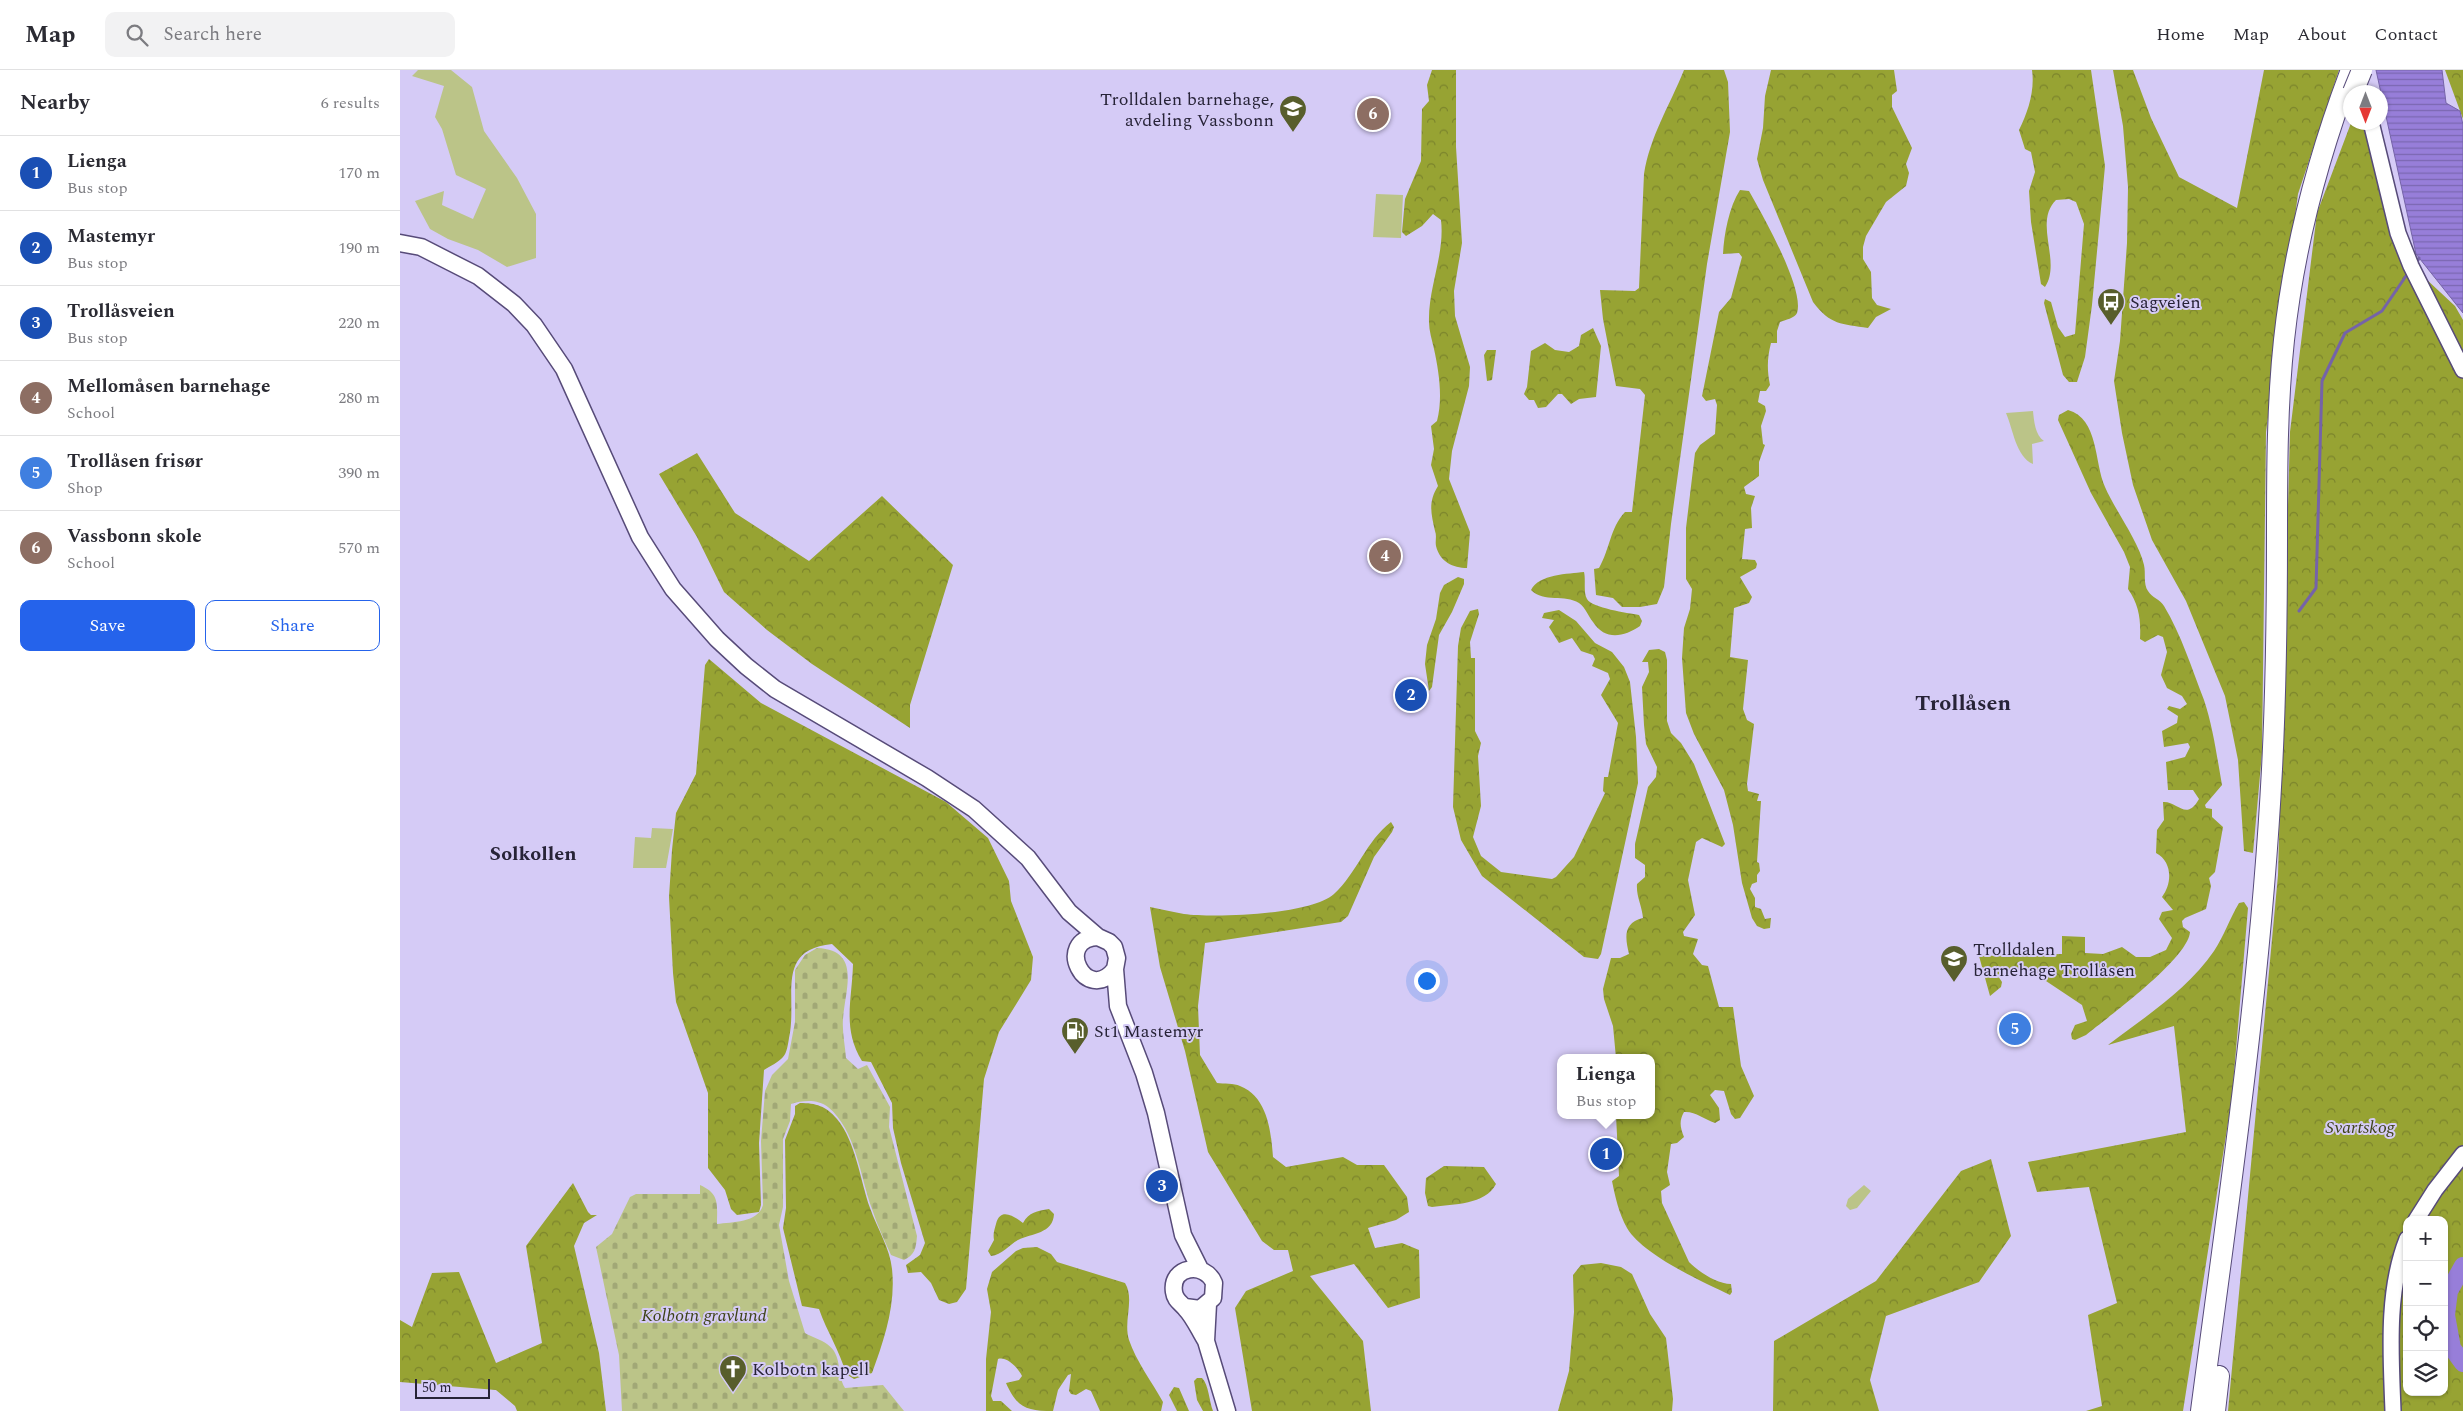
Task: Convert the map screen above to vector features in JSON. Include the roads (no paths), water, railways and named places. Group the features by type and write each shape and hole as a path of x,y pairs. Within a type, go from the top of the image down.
{"highway":[{"path":"2348,85 2351,70"},
{"path":"2356,85 2362,70"},
{"path":"2201,1411 2252,1020 2265,879 2273,737 2277,455 2284,340 2304,222 2343,112"},
{"path":"2215,1411 2261,1010 2275,852 2283,699 2286,455 2293,339 2309,243 2343,112"}],"main road":[{"path":"2358,70 2362,85"},
{"path":"2373,130 2398,233 2411,266 2463,370"},
{"path":"400,232 421,247 462,266 492,285 524,313 545,339 571,384 640,538 673,589 703,624 746,666 776,689 927,778 974,809 1028,858 1069,912 1098,937 1114,946 1117,958 1115,969 1118,1006 1144,1073 1156,1113 1183,1235 1200,1269 1209,1275 1214,1283 1214,1293 1208,1304 1206,1341"},
{"path":"400,243 421,247"},
{"path":"1069,912 1078,947 1075,959 1078,968 1084,975 1096,980 1118,1006"},
{"path":"1078,947 1085,941 1098,937"},
{"path":"1096,980 1106,977 1115,969"},
{"path":"2419,1216 2435,1190 2463,1154"},
{"path":"1183,1235 1180,1274 1175,1282 1174,1292 1177,1301 1185,1307 1206,1341 1227,1411"},
{"path":"2393,1411 2394,1296 2398,1268 2403,1252"},
{"path":"1180,1274 1189,1269 1200,1269"},
{"path":"1185,1307 1200,1309 1208,1304"}],"waterway":[{"path":"2299,611 2316,588 2322,381 2345,333 2382,311 2406,276"},
{"path":"2463,1266 2449,1291 2446,1315 2452,1348 2463,1363"}],"place":[{"name":"Vassbonn skole","path":"1373,114"},
{"name":"Trolldalen barnehage, avdeling Vassbonn","path":"1293,133"},
{"name":"Sagveien","path":"2111,326"},
{"name":"Mellomåsen barnehage","path":"1385,556"},
{"name":"Mastemyr","path":"1411,695"},
{"name":"Trolldalen barnehage Trollåsen","path":"1954,983"},
{"name":"Trollåsen frisør","path":"2015,1029"},
{"name":"St1 Mastemyr","path":"1075,1055"},
{"name":"Lienga","path":"1606,1154"},
{"name":"Trollåsveien","path":"1162,1186"},
{"name":"Kolbotn kapell","path":"733,1393"}],"district":[{"name":"Trollåsen","path":"1963,702"},
{"name":"Solkollen","path":"533,853"}],"park label":[{"name":"Svartskog","path":"2360,1127"},
{"name":"Kolbotn gravlund","path":"704,1315"}]}
